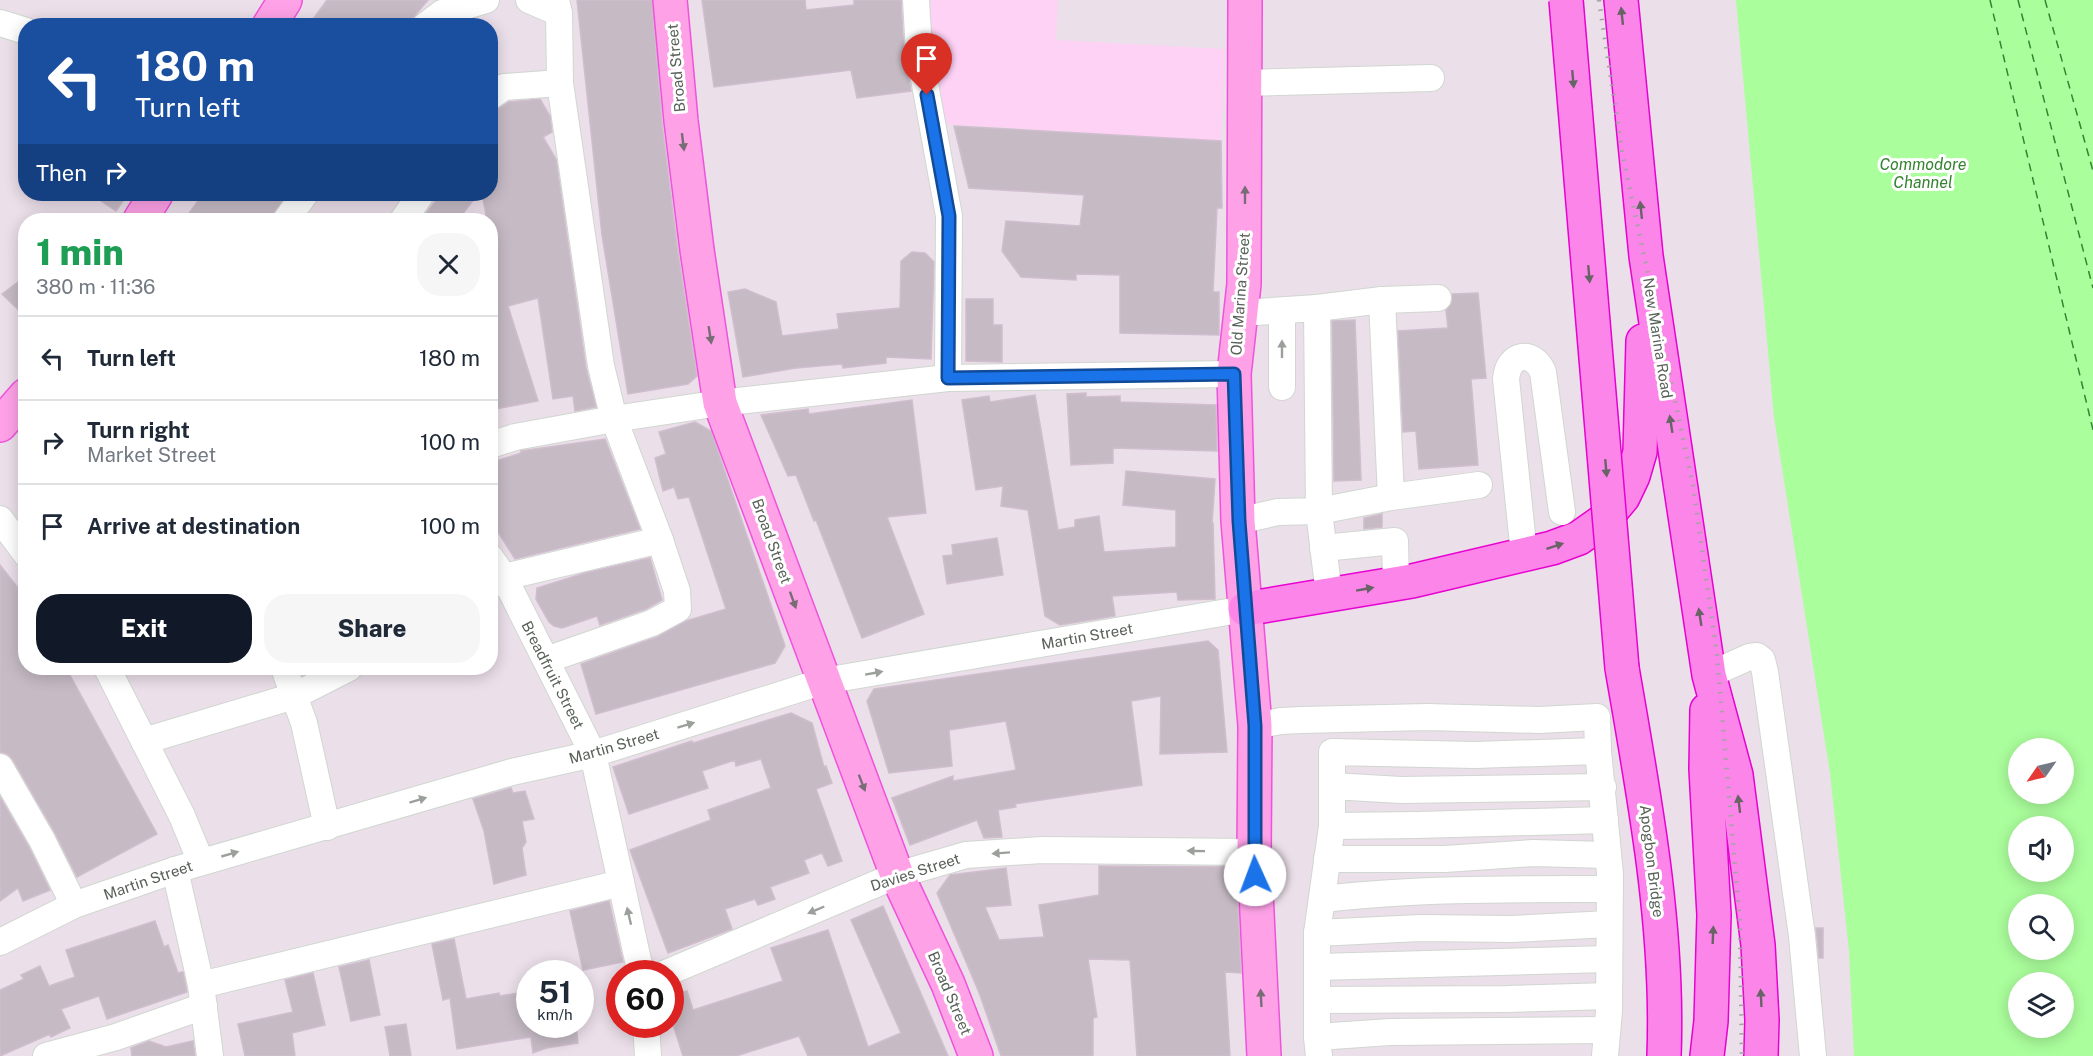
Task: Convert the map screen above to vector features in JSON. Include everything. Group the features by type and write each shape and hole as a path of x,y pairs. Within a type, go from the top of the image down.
{"highway":[{"path":"1566,0 1622,668 1624,794 1644,955 1646,1019 1644,1056"},
{"name":"New Marina Road","path":"1621,0 1646,256 1709,675"},
{"path":"1245,609 1396,584 1552,548 1579,538 1603,521 1623,497 1633,477 1640,452 1646,256"},
{"name":"Apogbon Bridge","path":"1622,668 1646,808 1661,937 1665,999 1664,1056"},
{"path":"1707,1056 1711,1021 1714,915 1706,769 1709,675"},
{"path":"1709,675 1736,775 1758,945 1762,1020 1761,1056"}],"main road":[{"path":"274,18 285,0"},
{"name":"Broad Street","path":"670,0 681,121 697,250 720,403 897,875 948,984 976,1056"},
{"name":"Old Marina Street","path":"1245,0 1244,284 1234,374 1239,521 1255,726 1254,852 1264,1056"},
{"path":"0,425 18,404"}],"street":[{"path":"435,18 442,13 486,0"},
{"path":"529,0 558,6 560,83 601,366 614,419 677,591 678,609 652,622 546,660"},
{"path":"916,0 919,51 949,216 948,378"},
{"path":"0,23 18,29"},
{"path":"1246,82 1431,78"},
{"path":"498,91 504,87 560,83"},
{"path":"1241,313 1317,308 1382,300 1438,298"},
{"path":"1382,300 1391,497"},
{"path":"1317,308 1319,511 1329,595"},
{"path":"1282,310 1282,387"},
{"path":"1524,554 1506,379 1507,368 1519,358 1534,358 1539,362 1543,372 1562,512"},
{"path":"498,442 515,437 614,419 720,403 948,378 1234,374"},
{"path":"1239,521 1278,504 1319,511 1391,497 1479,485"},
{"path":"0,519 18,543"},
{"path":"498,572 660,540"},
{"path":"1323,548 1395,541 1396,584"},
{"name":"Breadfruit Street","path":"498,578 546,660 592,754 638,960"},
{"name":"Martin Street","path":"0,942 74,905 175,870 513,772 592,754 824,681 1245,609"},
{"path":"1709,675 1749,657 1757,656 1762,660 1802,936 1813,1056"},
{"path":"111,675 182,816 201,862"},
{"path":"286,675 304,723 327,827"},
{"path":"144,741 294,696 335,675"},
{"path":"1255,726 1281,721 1313,720 1427,717 1539,720 1597,717 1610,889 1609,996 1605,1056"},
{"path":"1598,751 1475,755 1332,752 1332,826 1317,933 1318,1047 1390,1032 1607,1030"},
{"path":"0,767 42,840 74,905"},
{"path":"1332,786 1401,790 1603,787"},
{"path":"1332,826 1605,820"},
{"name":"Davies Street","path":"684,966 897,875 966,855 1042,850 1254,852"},
{"path":"1327,859 1445,859 1533,853 1608,855"},
{"path":"175,870 203,995 210,1056"},
{"path":"46,1056 116,1037 203,995 621,882"},
{"path":"1322,899 1365,894 1433,891 1610,889"},
{"path":"1317,933 1420,928 1512,929 1610,924"},
{"path":"1318,967 1609,959"},
{"path":"1318,1000 1609,996"},
{"path":"647,1038 648,1056"}],"shaded area":[{"path":"926,0 1058,0 1056,40 1225,49 1221,141 943,124 926,42"}],"water":[{"name":"Commodore Channel","path":"1736,0 2093,0 2093,1056 1854,1056 1849,951 1830,773 1774,417"}],"building":[{"path":"327,0 428,0 413,18 314,18"},
{"path":"577,0 652,0 662,123 678,252 697,376 688,384 628,394 602,235"},
{"path":"702,0 805,0 806,10 854,5 854,0 901,0 904,52 911,91 857,98 851,70 714,87"},
{"path":"540,99 550,116 552,132 543,137 556,159 586,368 596,407 575,411 573,396 553,399 538,298 508,306 538,401 498,408 498,213 486,213 483,201 498,201 498,109 509,102"},
{"path":"954,126 1221,141 1222,208 1217,208 1213,292 1219,292 1219,335 1120,333 1120,275 1076,274 1076,280 1021,277 1002,251 1006,221 1080,226 1084,195 969,188"},
{"path":"101,201 123,201 116,211"},
{"path":"198,201 282,201 274,213 189,213"},
{"path":"436,201 473,201 463,213 426,213"},
{"path":"912,252 925,253 934,262 931,359 886,357 886,363 843,368 842,364 796,368 743,377 728,292 745,289 776,302 782,336 839,329 837,314 900,308 901,261"},
{"path":"18,282 18,309 2,294"},
{"path":"1478,293 1486,378 1471,379 1478,465 1419,469 1416,431 1403,432 1398,331 1448,328 1446,310 1451,304 1452,294"},
{"path":"966,299 993,299 993,325 1002,325 1002,362 966,361"},
{"path":"1355,320 1361,480 1334,481 1332,321"},
{"path":"1086,393 1086,397 1120,396 1120,402 1216,405 1217,451 1113,448 1113,463 1071,465 1067,394"},
{"path":"1035,395 1058,530 1075,527 1075,520 1099,516 1104,552 1176,547 1176,510 1123,505 1126,471 1215,479 1212,523 1215,599 1178,600 1177,592 1112,596 1115,616 1060,625 1045,616 1028,510 1001,506 1003,486 976,490 962,400 989,396 990,402"},
{"path":"912,400 926,513 887,517 924,614 862,638 796,475 788,476 761,415 808,409 809,414"},
{"path":"695,422 711,431 785,646 775,663 596,714 581,664 657,637 686,621 726,609 689,497 678,499 674,487 663,491 655,458 666,454 659,432"},
{"path":"605,439 640,529 515,559 498,532 498,460 521,453 521,451"},
{"path":"1382,514 1382,527 1364,529 1364,518"},
{"path":"997,538 1003,575 947,584 943,556 953,555 952,545"},
{"path":"650,558 662,600 646,609 600,625 597,616 562,628 549,622 536,599 537,588 585,573"},
{"path":"0,565 18,588 18,675 70,675 157,834 77,877 55,833 13,760 7,754 0,752"},
{"path":"1208,641 1218,650 1227,752 1160,754 1161,696 1131,701 1142,785 1015,804 1016,807 998,810 1002,837 984,838 977,820 910,845 892,798 953,776 953,781 1016,770 1006,721 949,730 952,766 889,773 867,701 874,689"},
{"path":"791,713 812,723 824,767 826,766 832,783 816,789 842,861 828,866 822,853 804,860 809,873 770,887 775,899 758,905 755,899 725,909 732,929 668,953 630,850 711,820 708,810 771,788 761,759 736,766 735,760 702,771 708,788 629,814 613,767 692,741 693,743"},
{"path":"511,788 513,793 525,791 534,819 522,821 526,842 522,848 526,875 494,884 484,831 473,799"},
{"path":"0,797 29,847 50,890 23,901 18,888 0,901"},
{"path":"1099,866 1236,867 1241,973 1225,972 1230,1056 1137,1056 1130,960 1088,959 1097,1017 1093,1018 1093,1056 1001,1056 980,995 937,893 950,875 1006,868 1011,905 985,907 999,940 1044,937 1039,905 1099,895"},
{"path":"609,901 623,960 606,960 606,965 594,968 594,960 581,960 570,911"},
{"path":"883,906 948,1056 808,1056 799,1036 736,1056 683,1056 677,1038 684,1038 684,992 687,991 693,1010 783,981 771,948 828,930 868,1047 901,1033 851,920"},
{"path":"155,921 164,947 168,945 178,973 183,972 187,992 107,1019 99,996 61,1009 70,1028 51,1037 50,1034 0,1056 0,990 24,979 21,975 40,966 49,986 75,977 66,950"},
{"path":"1816,928 1823,928 1823,958 1819,958"},
{"path":"454,939 466,999 499,993 500,996 516,993 516,1038 524,1038 457,1049 450,998 443,1000 432,944"},
{"path":"369,960 380,1015 351,1021 339,967"},
{"path":"313,973 325,1025 292,1033 295,1056 245,1056 238,1024 293,1012 285,980"},
{"path":"406,1024 411,1056 390,1056 385,1027"},
{"path":"531,1038 577,1038 578,1043 546,1048 533,1053"},
{"path":"149,1041 166,1047 193,1041 195,1056 132,1056 131,1048"}],"ferry route":[{"path":"1990,0 2093,430"},
{"path":"2018,0 2093,288"},
{"path":"2045,0 2093,171"}],"railway":[{"path":"1599,0 1623,157 1693,485 1717,655 1740,924 1742,1056"}],"route":[{"path":"927,95 949,216 948,378 1234,374 1239,521 1255,726 1255,875"}]}
